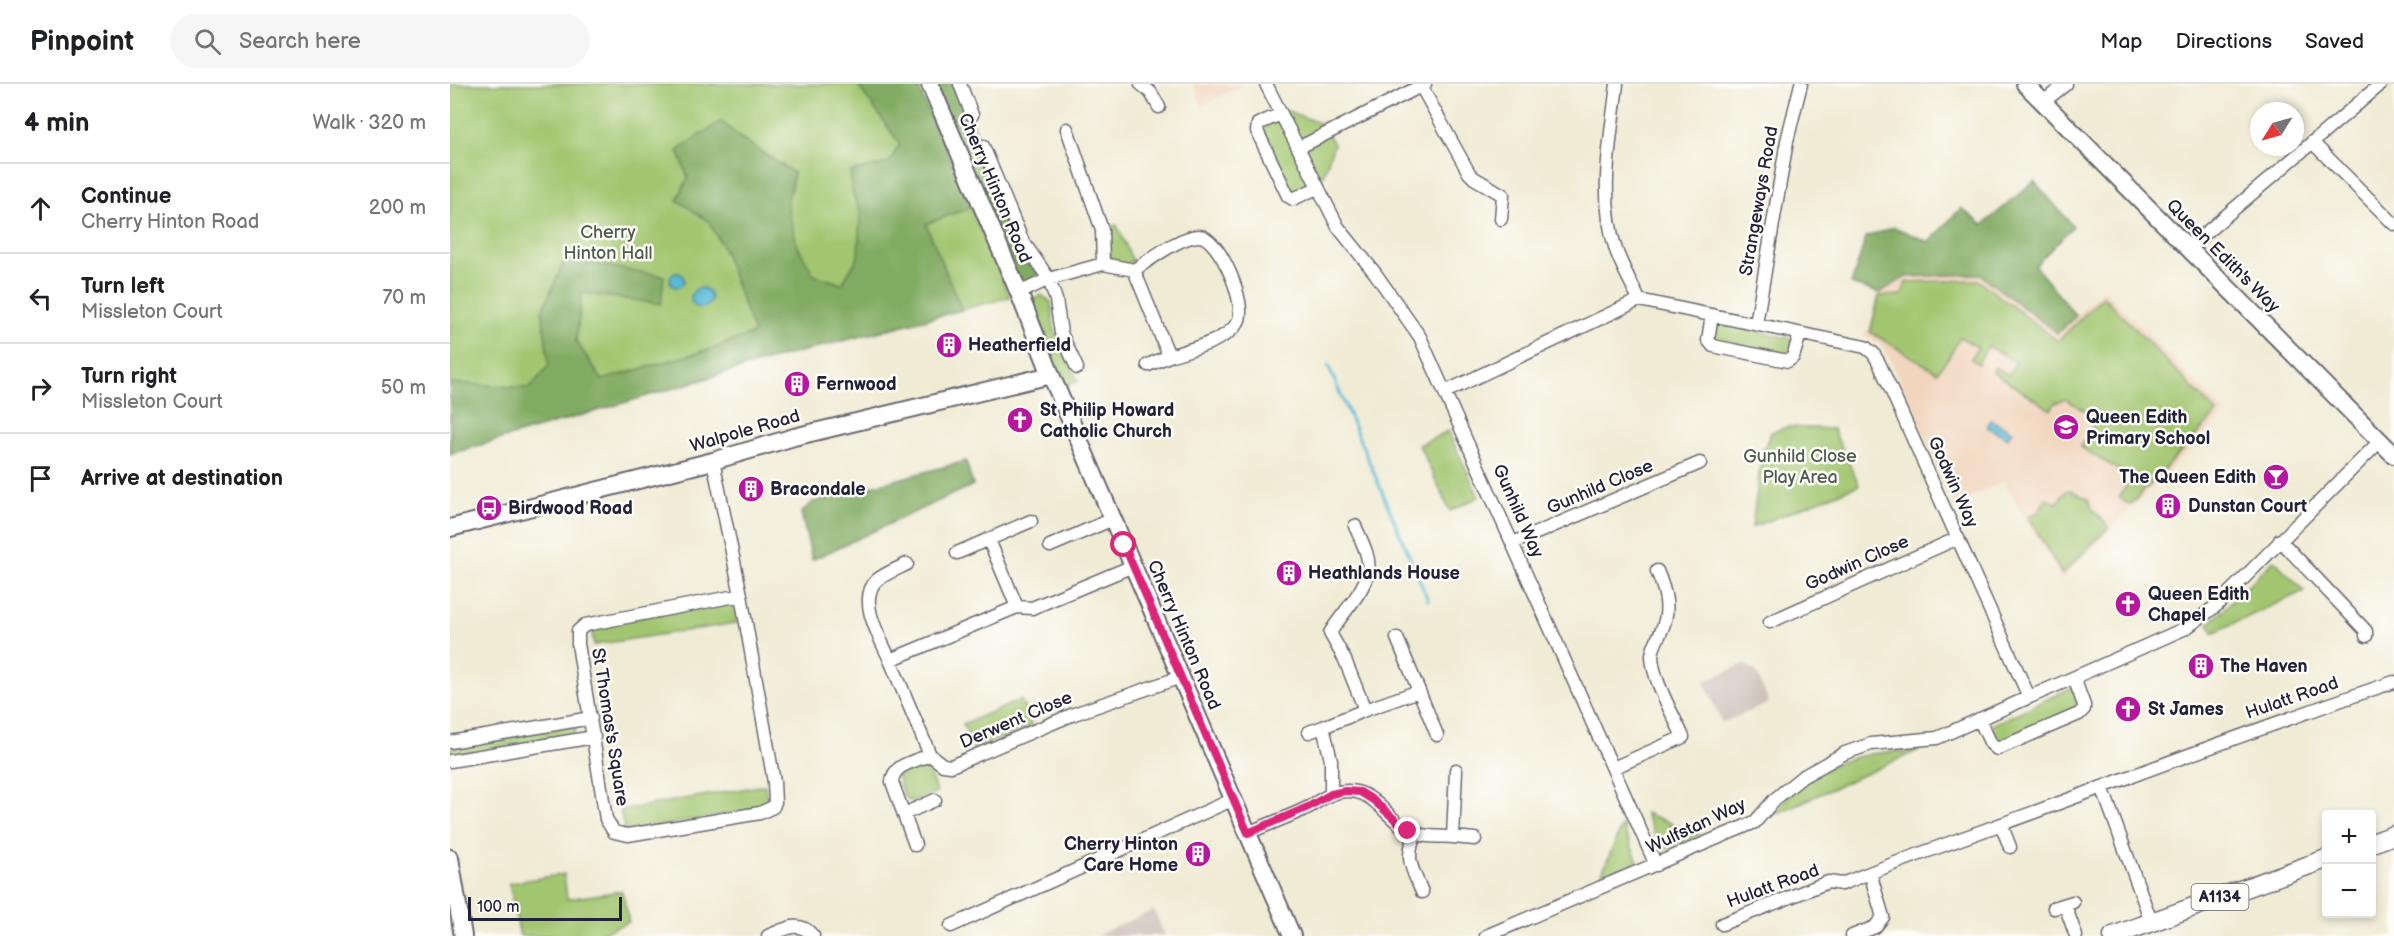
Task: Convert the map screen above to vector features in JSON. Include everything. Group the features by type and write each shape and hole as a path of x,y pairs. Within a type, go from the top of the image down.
{"main road":[{"path":"2376,842 2394,835"},
{"name":"A1134","path":"2113,936 2322,860"}],"street":[{"name":"Cherry Hinton Road","path":"930,84 1019,293 1050,375 1292,936"},
{"path":"960,84 972,115"},
{"path":"1141,84 1151,93 1159,107"},
{"name":"Gunhild Way","path":"1266,84 1338,227 1375,273 1420,338 1656,865"},
{"path":"1445,392 1639,300 1616,249 1606,200 1617,84"},
{"name":"Strangeways Road","path":"1756,324 1786,141 1801,84"},
{"name":"Queen Edith's Way","path":"2025,84 2394,455"},
{"path":"2043,102 2066,84"},
{"path":"1298,148 1423,85 1469,173 1503,195 1502,219"},
{"path":"2188,248 2379,85"},
{"path":"1281,114 1258,124 1257,130 1288,196 1293,199 1317,188"},
{"path":"1067,129 1102,230 1103,264"},
{"path":"2312,142 2394,224"},
{"name":"Cherry Hinton Road","path":"983,146 1022,240 1049,279 1056,300 1061,333 1077,368"},
{"path":"1019,293 1049,279 1103,264 1134,270 1180,242 1200,236 1209,239 1218,249 1240,298 1239,321 1230,331 1206,344 1148,365"},
{"path":"1134,270 1169,356"},
{"name":"Godwin Way","path":"1639,300 1865,347 1873,353 2029,697"},
{"path":"1712,315 1708,340 1713,346 1788,361 1793,357 1800,334"},
{"name":"Walpole Road","path":"450,528 713,461 789,438 1050,375"},
{"name":"Wulfstan Way","path":"1486,936 1755,822 1776,799 1802,777 1845,753 1872,744 1937,738 2186,628 2216,606 2380,441"},
{"name":"St Thomas's Square","path":"713,461 741,595 774,782 775,802 773,807 760,813 621,835 609,827 606,819 578,644 578,631 585,625 741,595"},
{"name":"Gunhild Close","path":"1513,543 1700,463"},
{"path":"1050,546 1113,519"},
{"path":"957,553 1031,521"},
{"path":"1355,526 1366,553 1368,572 1356,595 1330,633 1347,665 1365,711"},
{"name":"Godwin Close","path":"1770,622 1958,538"},
{"path":"989,540 1017,607"},
{"path":"2280,540 2366,631 2366,636"},
{"path":"907,564 878,579 872,587 868,602 930,755 895,771 892,782 915,845"},
{"path":"890,660 1017,607 1032,608 1133,566"},
{"path":"1613,768 1683,737 1653,668 1652,652 1665,622 1667,606 1664,587 1657,571"},
{"path":"1397,638 1437,735"},
{"name":"Derwent Close","path":"930,755 943,765 951,766 1074,714 1182,677"},
{"path":"1979,719 1997,749 2079,714 2084,709 2084,705 2074,678"},
{"name":"Hulatt Road","path":"1722,924 1828,882 1842,884 2248,732 2394,682"},
{"path":"1309,732 1419,691"},
{"path":"450,742 591,718"},
{"path":"1323,727 1331,760 1331,794"},
{"path":"450,761 594,737"},
{"path":"1453,837 1456,770"},
{"path":"2102,788 2151,921"},
{"path":"1248,833 1308,807 1331,794 1345,791 1360,792 1373,800 1408,831 1425,836 1475,839"},
{"path":"951,926 1234,799"},
{"path":"904,814 935,800"},
{"path":"2001,824 2010,847"},
{"path":"1416,833 1409,848 1408,860 1422,892"},
{"path":"450,858 463,936"},
{"path":"1852,936 1875,927 1883,917 1869,873"},
{"path":"2064,905 2076,936"},
{"path":"768,936 796,926 806,928 813,936"}],"shaded area":[{"path":"1193,84 1245,84 1202,106"},
{"name":"Queen Edith Primary School","path":"1979,274 2057,333 2104,289 2225,413 2061,580 2004,481 1954,506 1889,355 1879,342 1864,336 1866,330 1870,329 1879,293 1906,277"},
{"path":"1744,664 1756,672 1769,703 1722,723 1704,681"},
{"path":"1154,910 1165,936 1095,936"}],"green space":[{"name":"Cherry Hinton Hall","path":"450,84 917,84 1010,297 769,360 450,454"},
{"path":"857,84 917,84 971,207 926,224 962,310 769,360 450,454 450,383 530,388 549,365 542,311 565,259 664,276 661,304 582,293 576,341 602,380 714,348 754,333 722,246 709,222 677,200 688,178 678,150 721,121 739,137 794,173 787,204 797,245 814,275 842,284 858,257 860,212 853,195 850,172 889,163 900,144"},
{"path":"934,84 956,84 1027,253 1037,264 1037,275 1030,282 1019,281"},
{"path":"1288,111 1322,124 1334,144 1320,185 1294,199 1258,124"},
{"path":"2034,181 2073,226 2035,266 2076,316 2057,333 1979,274 1906,277 1879,293 1851,284 1866,237 1894,227 1929,242 1961,208 1983,225"},
{"path":"1117,225 1133,262 1121,263 1110,258 1106,228"},
{"path":"1978,280 2058,341 2103,296 2217,413 2130,505 2119,498 2129,480 2118,473 2119,470 2080,447 2097,419 2066,399 2055,403 2051,410 1993,372 1995,367 2009,375 2016,362 1988,346 1978,364 1971,359 1978,347 1960,337 1937,372 1870,332 1879,296 1902,295 1906,282"},
{"path":"1041,295 1051,302 1054,329 1078,381 1062,387 1026,301"},
{"path":"1710,322 1799,340 1794,357 1714,346"},
{"name":"Gunhild Close Play Area","path":"1788,427 1833,429 1859,485 1752,527 1762,453 1771,432"},
{"path":"1448,431 1479,497 1450,511 1419,445"},
{"path":"966,461 973,485 812,560 801,513 813,502"},
{"path":"2070,490 2088,499 2092,509 2109,527 2062,574 2028,516 2039,512 2046,498 2057,503 2066,491"},
{"path":"2274,560 2304,591 2213,633 2209,624"},
{"path":"733,601 737,623 594,645 591,626"},
{"path":"2073,687 2080,708 1998,744 1989,726"},
{"path":"1021,700 1032,726 974,750 963,724"},
{"path":"571,726 576,730 573,735 450,755 450,748"},
{"path":"1919,750 1771,816 1800,786 1832,765 1859,756"},
{"path":"923,760 937,792 911,802 903,795 897,775"},
{"path":"765,785 768,807 625,832 620,810"},
{"path":"1645,813 1701,835 1662,851"},
{"path":"1622,825 1638,861 1600,878"},
{"path":"564,874 567,899 622,891 629,922 594,936 520,936 509,883"}],"water":[{"path":"674,273 680,273 684,280 680,287 674,287 670,283 670,277"},
{"path":"701,288 708,291 711,298 708,305 701,308 694,305 691,298 694,291"},
{"path":"1991,420 2012,431 2008,438 1987,427"}],"waterway":[{"path":"1328,365 1428,600"}],"place":[{"name":"Heatherfield","path":"949,345"},
{"name":"Fernwood","path":"797,384"},
{"name":"St Philip Howard Catholic Church","path":"1020,420"},
{"name":"Queen Edith Primary School","path":"2066,427"},
{"name":"The Queen Edith","path":"2276,477"},
{"name":"Bracondale","path":"751,489"},
{"name":"Dunstan Court","path":"2168,506"},
{"name":"Birdwood Road","path":"489,508"},
{"name":"Heathlands House","path":"1289,573"},
{"name":"Queen Edith Chapel","path":"2128,604"},
{"name":"The Haven","path":"2201,666"},
{"name":"St James","path":"2128,709"},
{"name":"Cherry Hinton Care Home","path":"1198,854"}],"route":[{"path":"1124,545 1248,833 1308,807 1331,794 1345,791 1360,792 1373,800 1408,831"}]}
